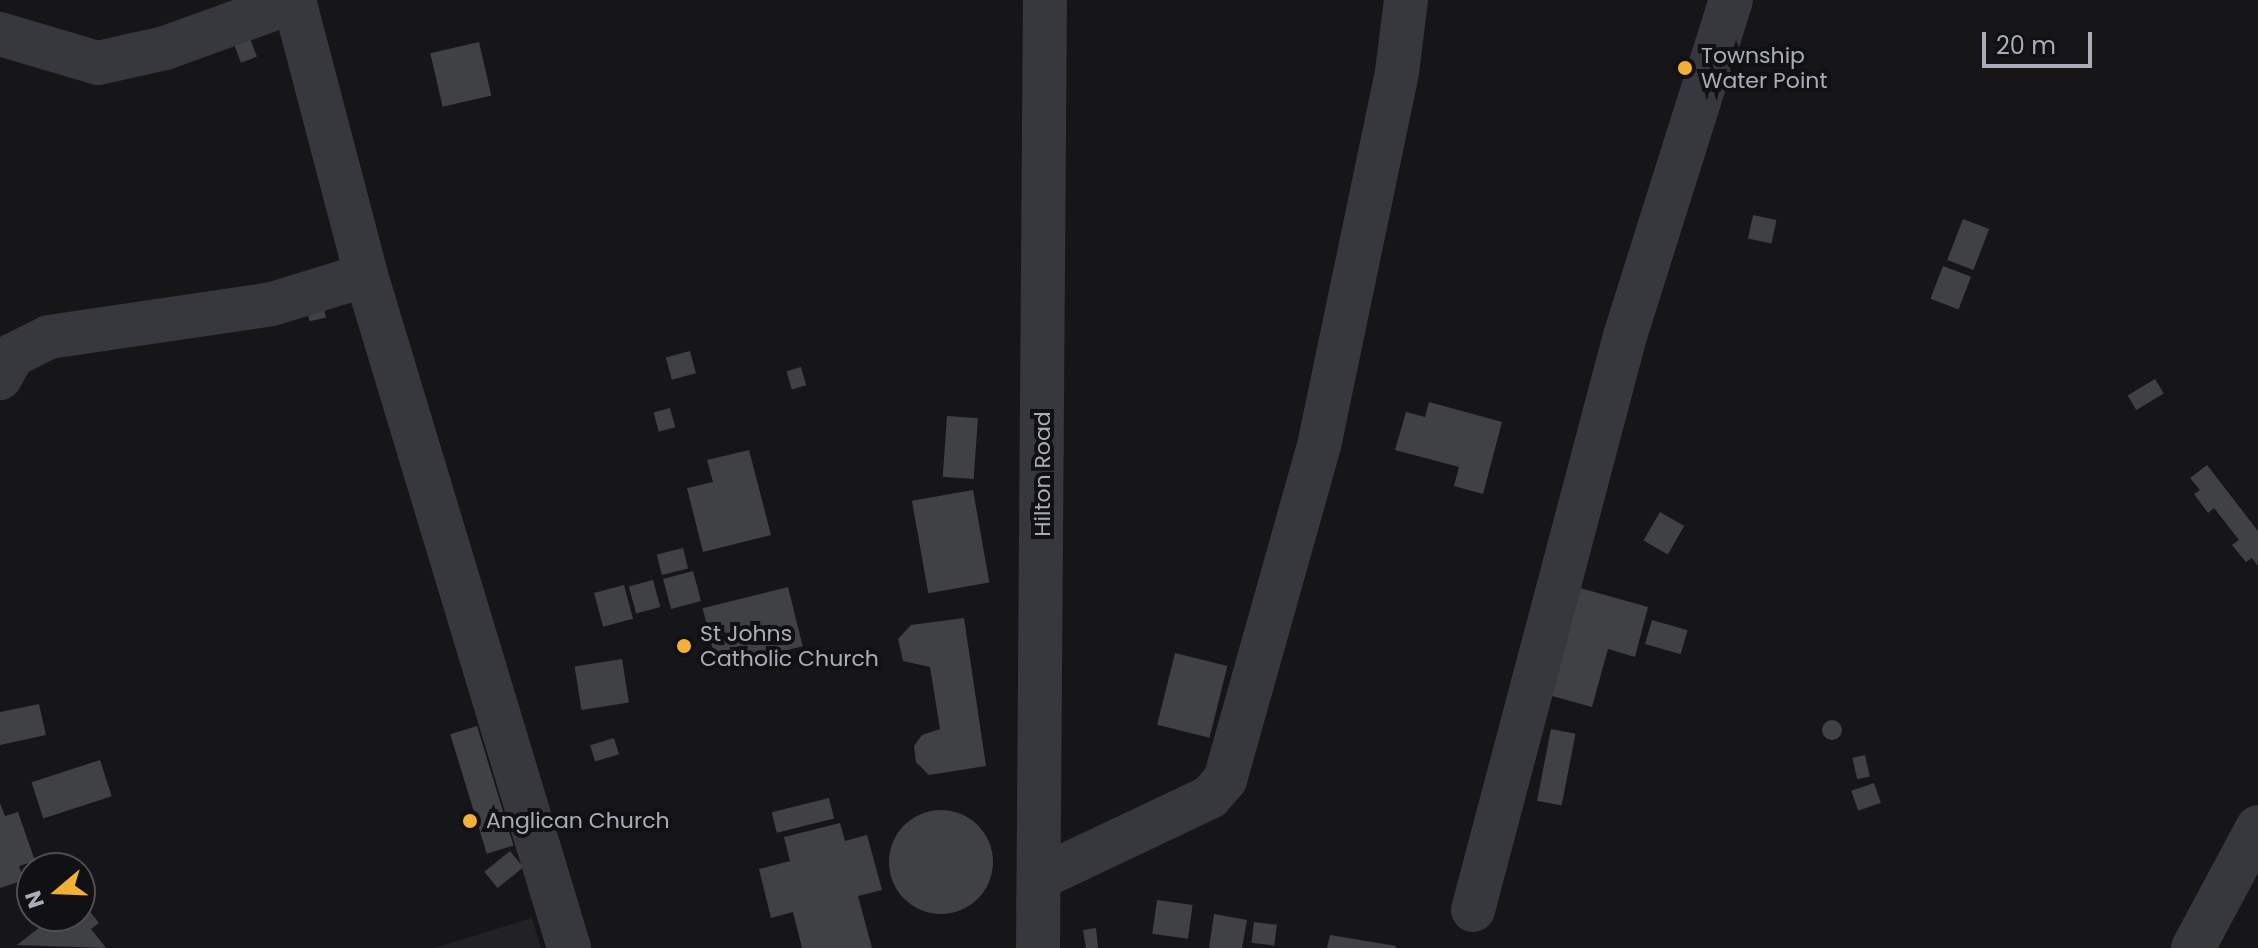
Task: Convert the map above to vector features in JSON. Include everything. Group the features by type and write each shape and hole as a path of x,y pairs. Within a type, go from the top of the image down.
{"street":[{"path":"0,34 98,63 165,48 294,0 366,275 569,948"},
{"name":"Hilton Road","path":"1038,948 1045,0"},
{"path":"1039,878 1210,797 1225,780 1320,441 1397,72 1406,0"},
{"path":"1473,910 1625,336 1731,0"},
{"path":"0,378 13,355 49,337 272,304 366,275"},
{"path":"2193,948 2258,827"}],"shaded area":[{"path":"532,918 541,948 434,948"}],"building":[{"path":"249,36 257,57 241,63 233,42"},
{"path":"479,42 491,96 443,107 430,53"},
{"path":"1753,215 1776,220 1771,243 1748,238"},
{"path":"1963,219 1989,229 1973,270 1947,260"},
{"path":"1943,266 1971,277 1958,309 1930,299"},
{"path":"322,300 326,318 309,321 305,304"},
{"path":"690,351 696,373 672,380 666,357"},
{"path":"801,367 806,385 792,389 787,371"},
{"path":"2155,379 2164,394 2136,410 2128,395"},
{"path":"1429,402 1502,422 1483,494 1454,486 1459,467 1395,450 1406,412 1425,417"},
{"path":"670,408 675,427 659,432 654,412"},
{"path":"947,416 978,418 974,479 943,477"},
{"path":"749,450 771,535 703,552 687,488 713,482 707,460"},
{"path":"2207,465 2258,531 2258,566 2252,558 2246,562 2232,545 2239,540 2214,508 2208,513 2194,494 2200,490 2190,478"},
{"path":"973,490 989,583 928,593 912,501"},
{"path":"1660,512 1684,526 1668,555 1644,541"},
{"path":"683,548 688,568 662,575 657,555"},
{"path":"693,571 701,601 671,609 663,579"},
{"path":"653,580 660,607 636,614 629,586"},
{"path":"624,585 633,619 603,627 594,593"},
{"path":"788,587 803,646 717,667 703,608"},
{"path":"1580,588 1648,607 1635,657 1608,649 1592,707 1552,696"},
{"path":"964,618 986,766 929,775 916,762 914,746 922,735 940,729 930,667 903,661 898,639 911,625"},
{"path":"1652,620 1688,630 1681,654 1645,644"},
{"path":"1175,653 1227,666 1209,738 1157,725"},
{"path":"622,659 629,702 581,710 575,667"},
{"path":"39,704 46,735 0,745 0,712"},
{"path":"1832,720 1839,723 1842,730 1839,737 1832,740 1825,737 1822,730 1825,723"},
{"path":"477,726 514,846 487,854 450,734"},
{"path":"1551,729 1576,734 1562,805 1537,801"},
{"path":"614,738 619,754 595,762 590,745"},
{"path":"1865,755 1870,776 1857,779 1852,758"},
{"path":"100,760 112,796 43,818 32,782"},
{"path":"1874,783 1881,803 1858,811 1851,791"},
{"path":"829,798 834,818 777,833 772,812"},
{"path":"0,803 5,816 18,812 32,852 16,852 16,883 0,888"},
{"path":"941,810 961,814 978,825 989,842 993,862 989,882 978,899 961,910 941,914 921,910 904,899 893,882 889,862 893,842 904,825 921,814"},
{"path":"840,823 845,841 867,835 882,890 858,896 872,948 802,948 793,912 771,918 759,869 790,861 784,837"},
{"path":"510,851 523,867 498,888 484,872"},
{"path":"1157,900 1193,905 1188,939 1152,934"},
{"path":"1214,914 1247,920 1242,948 1209,948"},
{"path":"1254,922 1277,925 1274,946 1251,943"},
{"path":"1096,928 1098,948 1086,948 1083,930"},
{"path":"34,932 93,932 106,948 17,945"},
{"path":"1330,935 1396,946 1327,948"}],"place":[{"name":"Township Water Point","path":"1685,68"},
{"name":"St Johns Catholic Church","path":"684,646"},
{"name":"Anglican Church","path":"470,821"}]}
